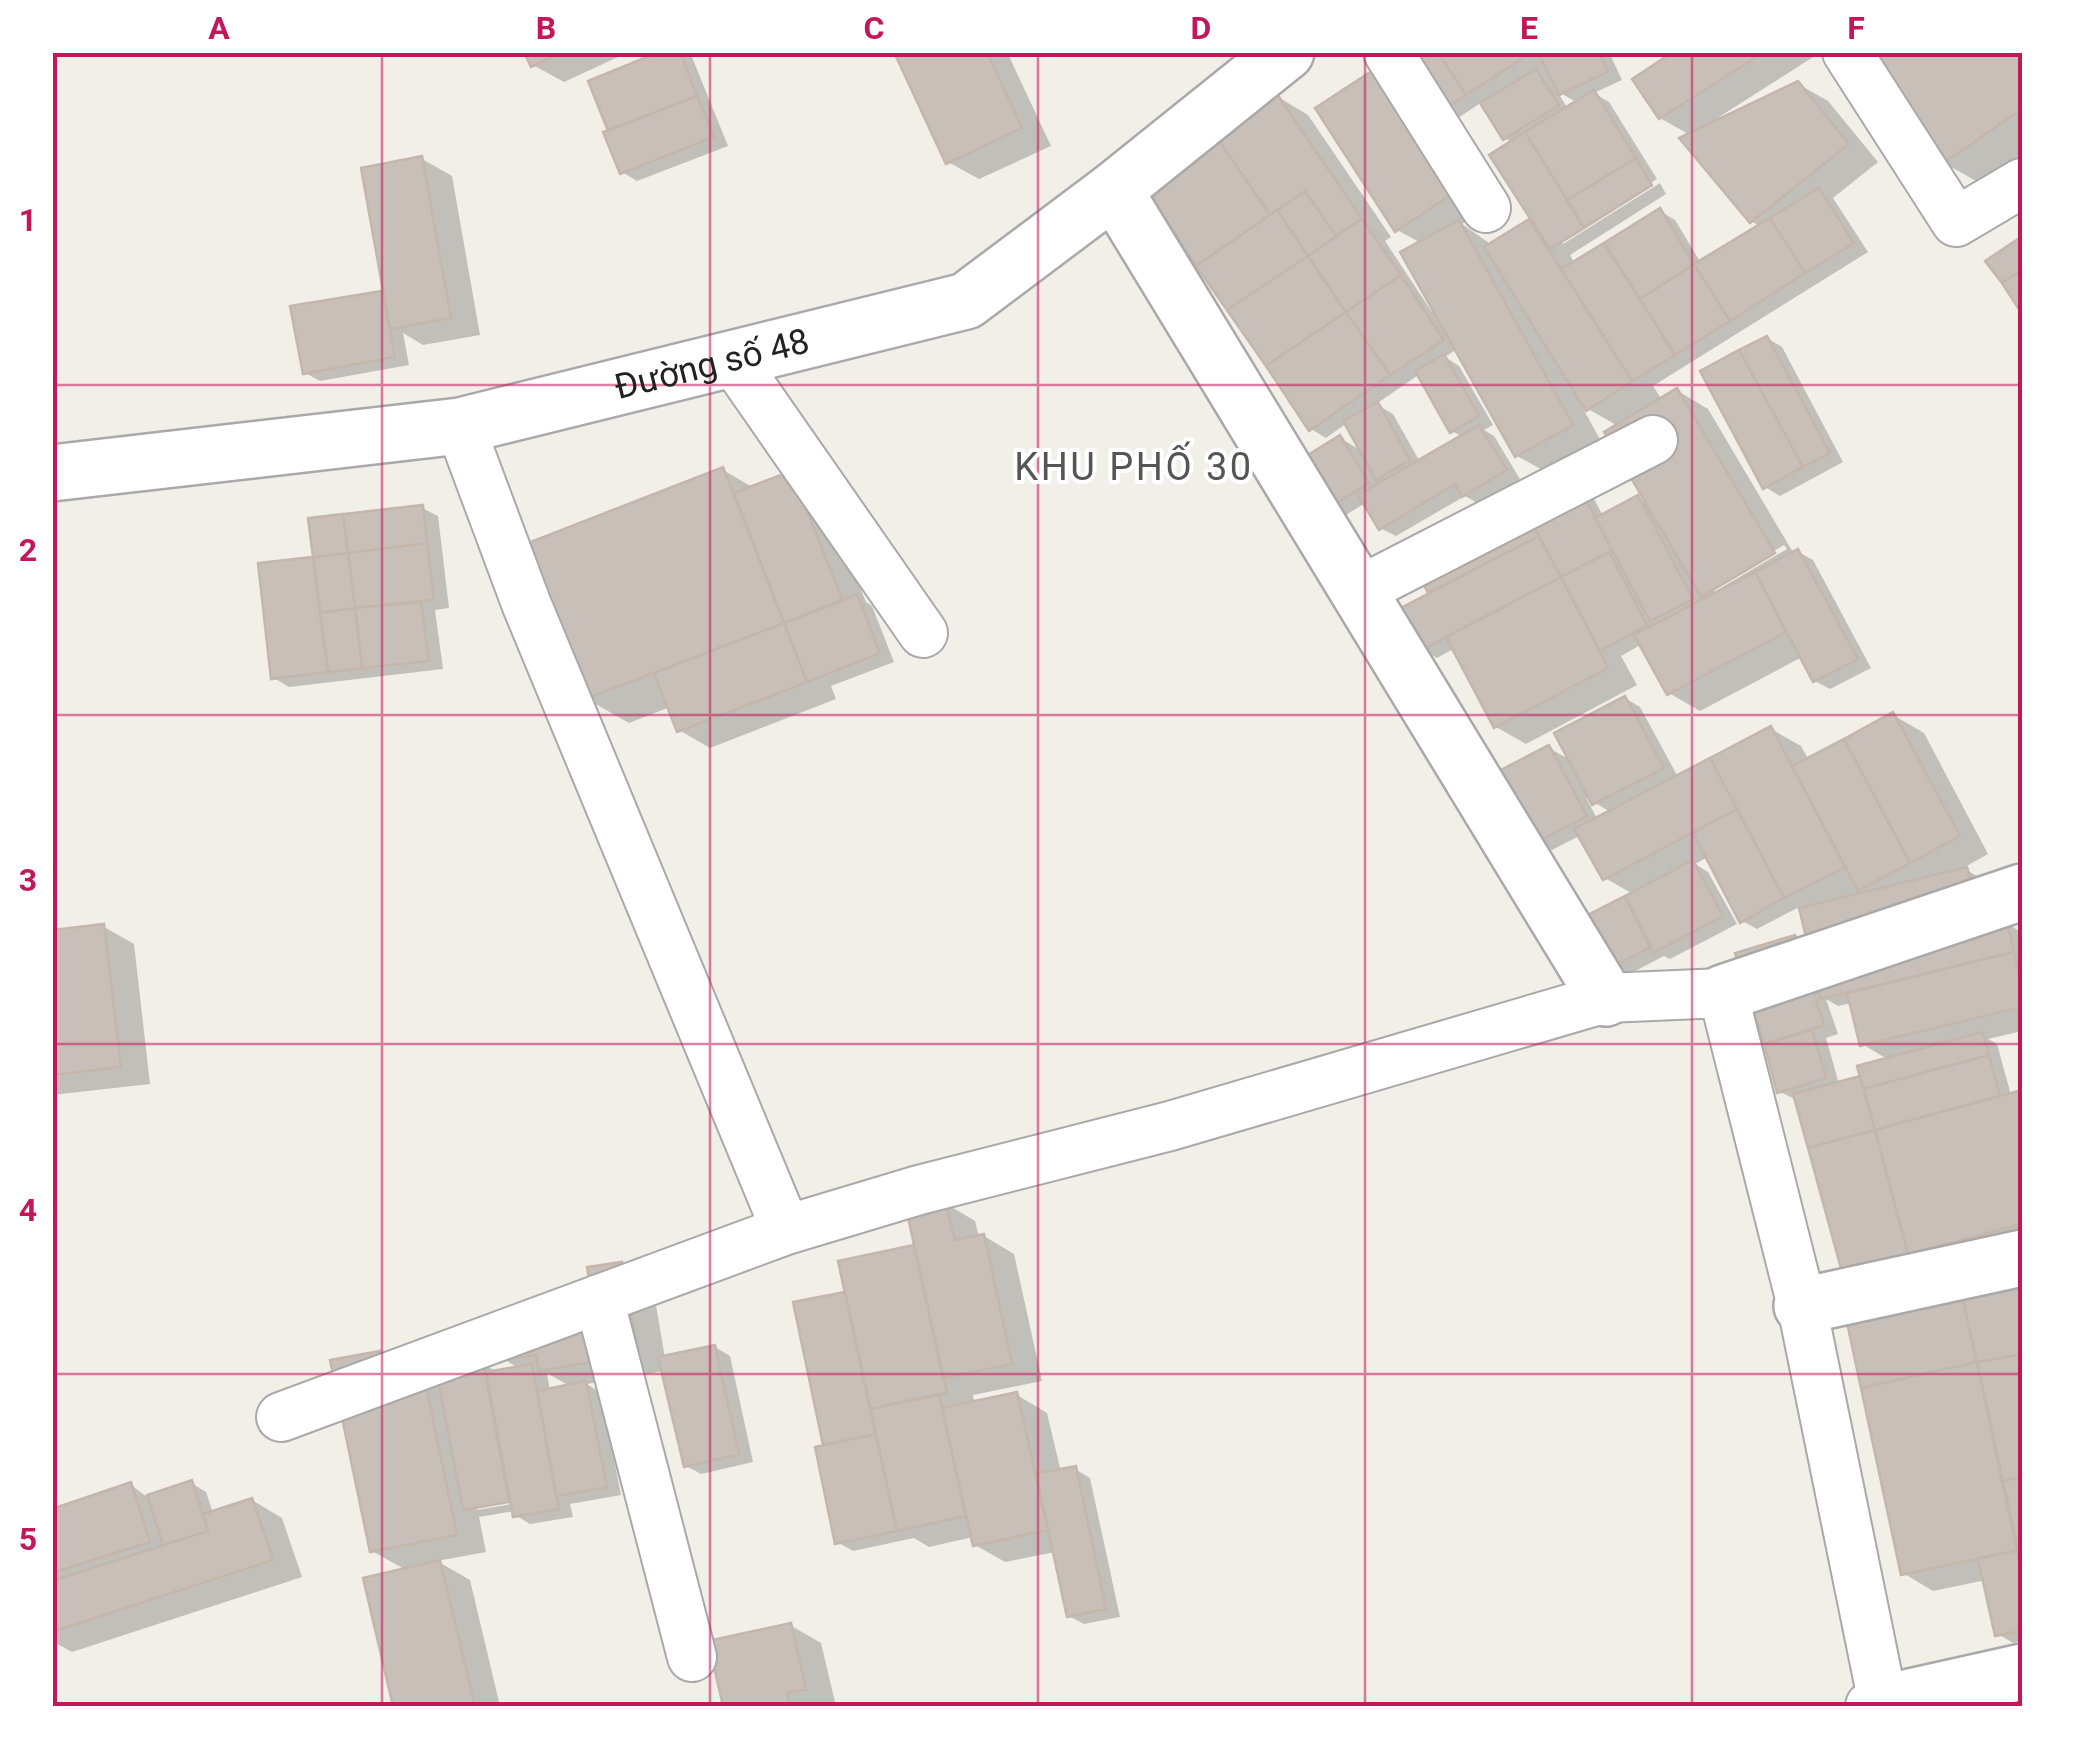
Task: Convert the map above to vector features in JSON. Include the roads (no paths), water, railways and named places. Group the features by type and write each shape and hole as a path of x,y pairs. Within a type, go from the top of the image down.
{"street":[{"name":"Đường số 48","path":"52,472 460,426 966,301 1114,190 1258,61"},
{"path":"1114,190 1606,998"},
{"path":"1723,993 2022,892"},
{"path":"1802,1306 2022,1258"},
{"path":"1877,1705 2022,1672"}],"lane":[{"path":"1388,52 1486,208"},
{"path":"1847,52 1956,222 2022,182"},
{"path":"733,360 922,633"},
{"path":"460,426 520,586 786,1230"},
{"path":"1359,591 1653,440"},
{"path":"281,1417 786,1230 919,1190 1170,1126 1606,998 1723,993 1802,1306 1877,1705"},
{"path":"600,1298 692,1657"}],"district":[{"name":"KHU PHỐ 30","path":"1134,467"}]}
